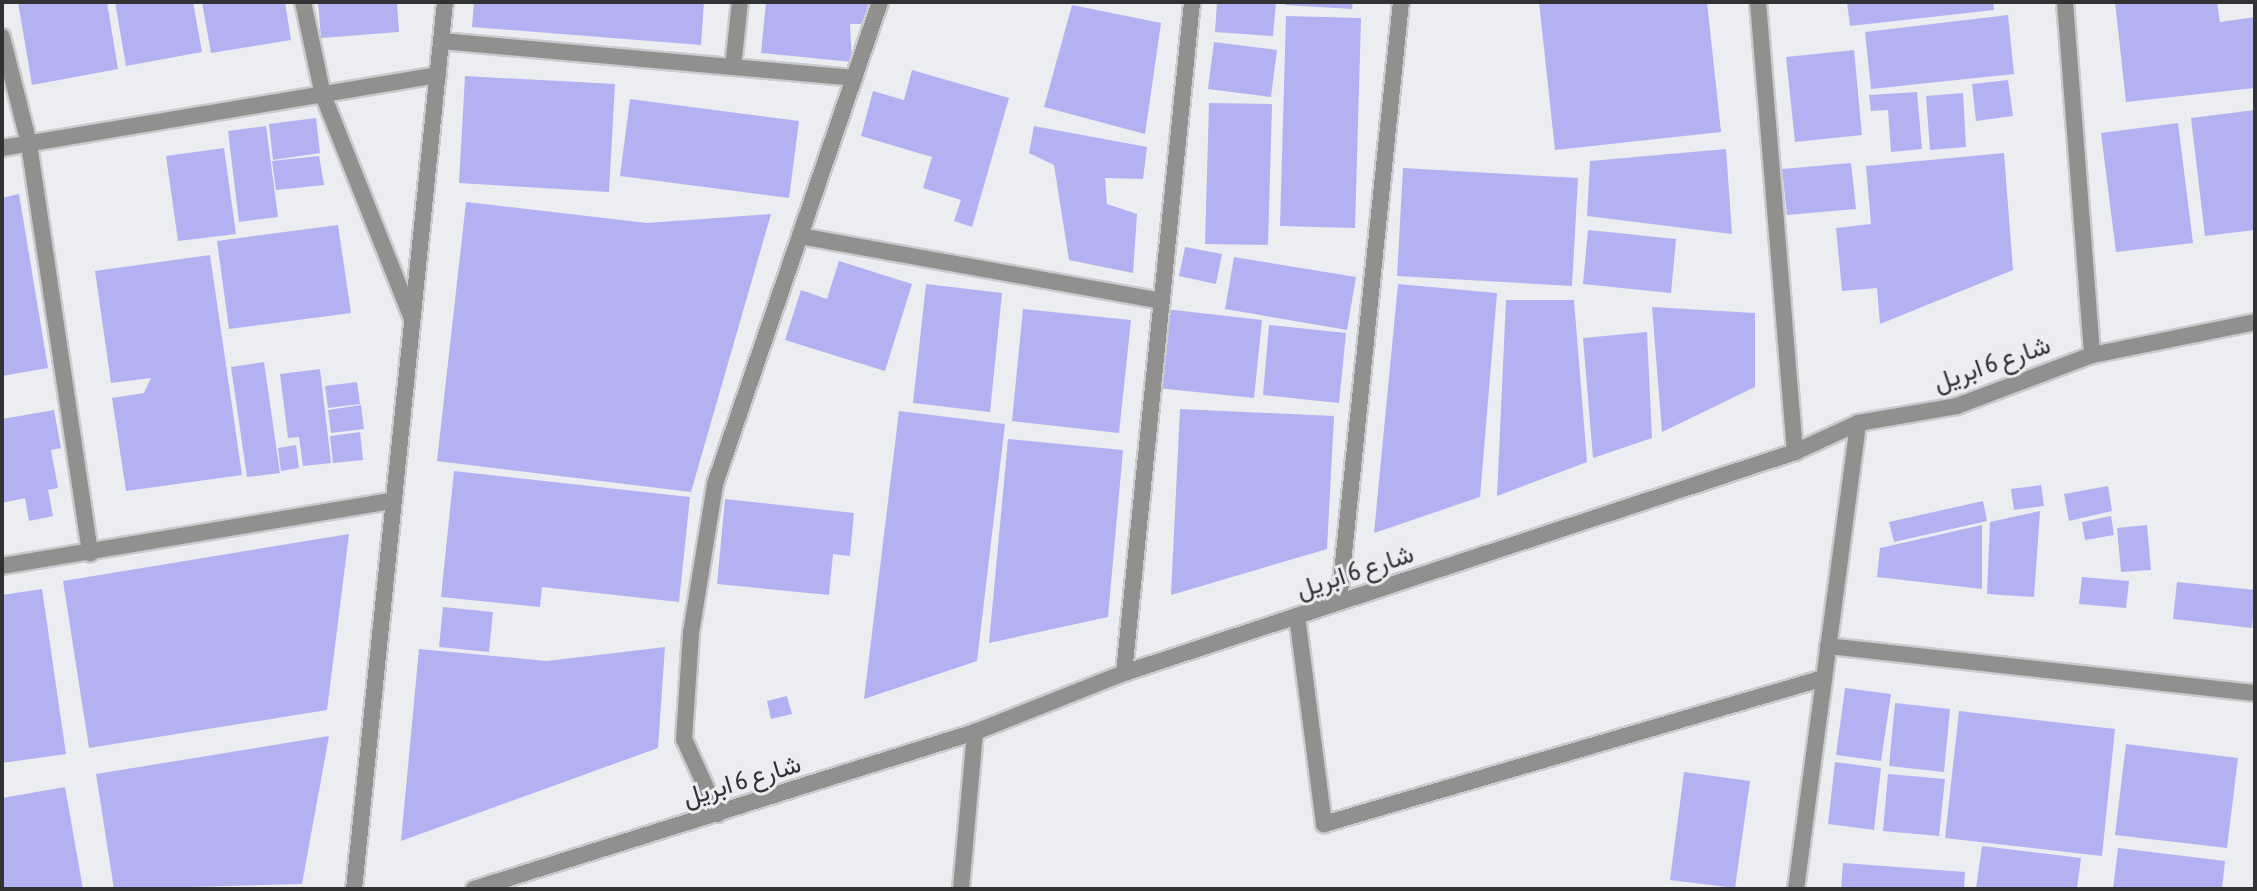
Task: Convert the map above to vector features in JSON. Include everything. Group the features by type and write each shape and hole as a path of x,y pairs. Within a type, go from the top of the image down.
{"street":[{"path":"303,2 323,95 412,319"},
{"path":"354,889 445,2"},
{"path":"733,67 740,2"},
{"path":"718,814 684,739 691,633 715,484 880,2"},
{"path":"1124,673 1192,2"},
{"path":"1339,602 1401,2"},
{"path":"1758,2 1795,452"},
{"path":"2065,2 2092,355"},
{"path":"2,37 29,144 90,553"},
{"path":"441,41 854,78"},
{"path":"2,148 438,75"},
{"path":"800,236 1160,301"},
{"name":"شارع 6 ابريل","path":"474,889 975,732 1124,673 1795,452 1858,423 1957,406 2092,355 2255,322"},
{"path":"1796,889 1858,423"},
{"path":"2,566 392,501"},
{"path":"1297,616 1324,824 1824,678"},
{"path":"1828,646 2255,693"},
{"path":"961,889 975,732"}],"building":[{"path":"18,2 107,2 118,69 32,85"},
{"path":"115,2 193,2 202,52 126,66"},
{"path":"202,2 285,2 291,40 211,53"},
{"path":"318,2 397,2 399,32 321,38"},
{"path":"474,2 704,2 701,45 472,27"},
{"path":"766,2 872,2 861,24 850,24 852,62 761,53"},
{"path":"1217,2 1276,2 1273,36 1215,32"},
{"path":"1286,2 1353,2 1352,9 1285,5"},
{"path":"1539,2 1707,2 1721,132 1555,150"},
{"path":"1847,2 1993,2 1994,10 1850,26"},
{"path":"2115,2 2217,2 2220,22 2255,17 2255,88 2126,102"},
{"path":"1072,5 1161,23 1145,134 1044,107"},
{"path":"2008,15 2014,74 1871,89 1865,32"},
{"path":"1286,16 1361,18 1355,228 1280,226"},
{"path":"1214,42 1277,50 1271,97 1208,89"},
{"path":"1854,50 1862,135 1795,142 1786,57"},
{"path":"912,70 1009,98 972,227 954,221 961,200 923,188 932,157 861,136 873,91 904,100"},
{"path":"465,76 615,84 609,192 459,183"},
{"path":"2008,80 2013,116 1976,121 1972,84"},
{"path":"1917,92 1922,149 1891,152 1888,110 1871,111 1869,95"},
{"path":"1963,93 1966,147 1930,150 1926,96"},
{"path":"630,99 799,121 789,198 620,176"},
{"path":"1209,103 1272,104 1268,245 1205,244"},
{"path":"2255,110 2255,230 2205,236 2191,118"},
{"path":"316,118 320,153 273,160 269,124"},
{"path":"2178,123 2193,243 2116,252 2101,133"},
{"path":"266,126 278,217 239,222 228,131"},
{"path":"1034,126 1147,147 1143,179 1105,178 1107,204 1137,214 1133,273 1069,260 1054,165 1029,153"},
{"path":"224,148 236,234 178,241 166,156"},
{"path":"1726,149 1732,234 1587,216 1590,161"},
{"path":"2004,153 2013,270 1880,324 1877,288 1842,291 1836,228 1871,224 1866,166"},
{"path":"319,156 324,185 276,190 272,161"},
{"path":"1851,163 1856,209 1787,215 1782,169"},
{"path":"1403,168 1578,178 1572,286 1397,276"},
{"path":"19,194 48,368 2,376 2,198"},
{"path":"466,202 647,223 771,214 691,492 437,461"},
{"path":"338,225 351,313 229,329 217,241"},
{"path":"1588,230 1676,239 1671,293 1583,284"},
{"path":"1185,247 1222,254 1216,284 1179,276"},
{"path":"210,255 242,475 126,491 112,398 144,393 151,378 111,383 95,271"},
{"path":"1234,257 1356,277 1347,330 1225,309"},
{"path":"839,261 912,284 885,371 785,340 801,290 827,299"},
{"path":"926,284 1002,293 990,412 913,403"},
{"path":"1398,284 1497,293 1480,497 1374,533"},
{"path":"1506,300 1574,300 1587,462 1497,496"},
{"path":"1652,307 1755,313 1755,387 1662,432"},
{"path":"1023,309 1131,320 1119,433 1012,421"},
{"path":"1165,309 1262,320 1254,398 1157,388"},
{"path":"1269,325 1346,333 1339,403 1263,395"},
{"path":"1647,332 1652,438 1593,458 1583,338"},
{"path":"264,362 280,473 247,477 231,367"},
{"path":"320,369 331,463 303,466 299,437 288,438 280,374"},
{"path":"357,382 360,404 328,408 325,386"},
{"path":"361,405 364,429 331,433 328,410"},
{"path":"1180,409 1334,416 1327,549 1171,595"},
{"path":"54,410 61,448 51,450 58,488 48,490 53,516 29,521 25,498 2,503 2,419"},
{"path":"899,411 1005,424 977,661 864,699"},
{"path":"360,432 363,460 333,463 330,436"},
{"path":"1008,439 1123,450 1108,617 989,643"},
{"path":"296,445 299,468 281,471 278,448"},
{"path":"454,471 690,497 679,602 542,587 540,607 441,597"},
{"path":"2041,485 2044,506 2014,510 2011,489"},
{"path":"2108,486 2112,511 2069,521 2064,494"},
{"path":"725,499 854,513 850,556 833,554 829,595 717,584"},
{"path":"1983,501 1987,521 1894,542 1889,522"},
{"path":"2040,511 2034,597 1987,594 1990,522"},
{"path":"2111,516 2114,535 2085,540 2082,522"},
{"path":"1982,525 1982,589 1877,577 1880,548"},
{"path":"2147,525 2151,570 2121,572 2117,528"},
{"path":"349,534 327,710 89,748 63,581"},
{"path":"2082,577 2129,581 2126,608 2079,604"},
{"path":"2177,582 2255,590 2252,628 2173,619"},
{"path":"42,589 66,754 2,763 2,595"},
{"path":"443,607 493,612 489,652 439,647"},
{"path":"665,647 658,748 401,841 419,649 547,661"},
{"path":"1845,688 1891,694 1881,761 1836,755"},
{"path":"787,696 792,714 771,719 767,701"},
{"path":"1895,703 1950,709 1944,772 1889,766"},
{"path":"1959,711 2115,729 2102,856 1945,838"},
{"path":"329,736 302,884 114,889 96,774"},
{"path":"2126,744 2238,758 2227,848 2115,835"},
{"path":"1835,762 1881,768 1874,830 1828,824"},
{"path":"1684,772 1750,781 1735,888 1670,880"},
{"path":"1888,774 1945,779 1939,836 1883,831"},
{"path":"65,787 83,889 2,889 2,798"},
{"path":"1982,846 2081,858 2077,889 1976,889"},
{"path":"2118,848 2225,861 2222,889 2113,889"},
{"path":"1843,863 1965,872 1964,889 1841,889"}]}
